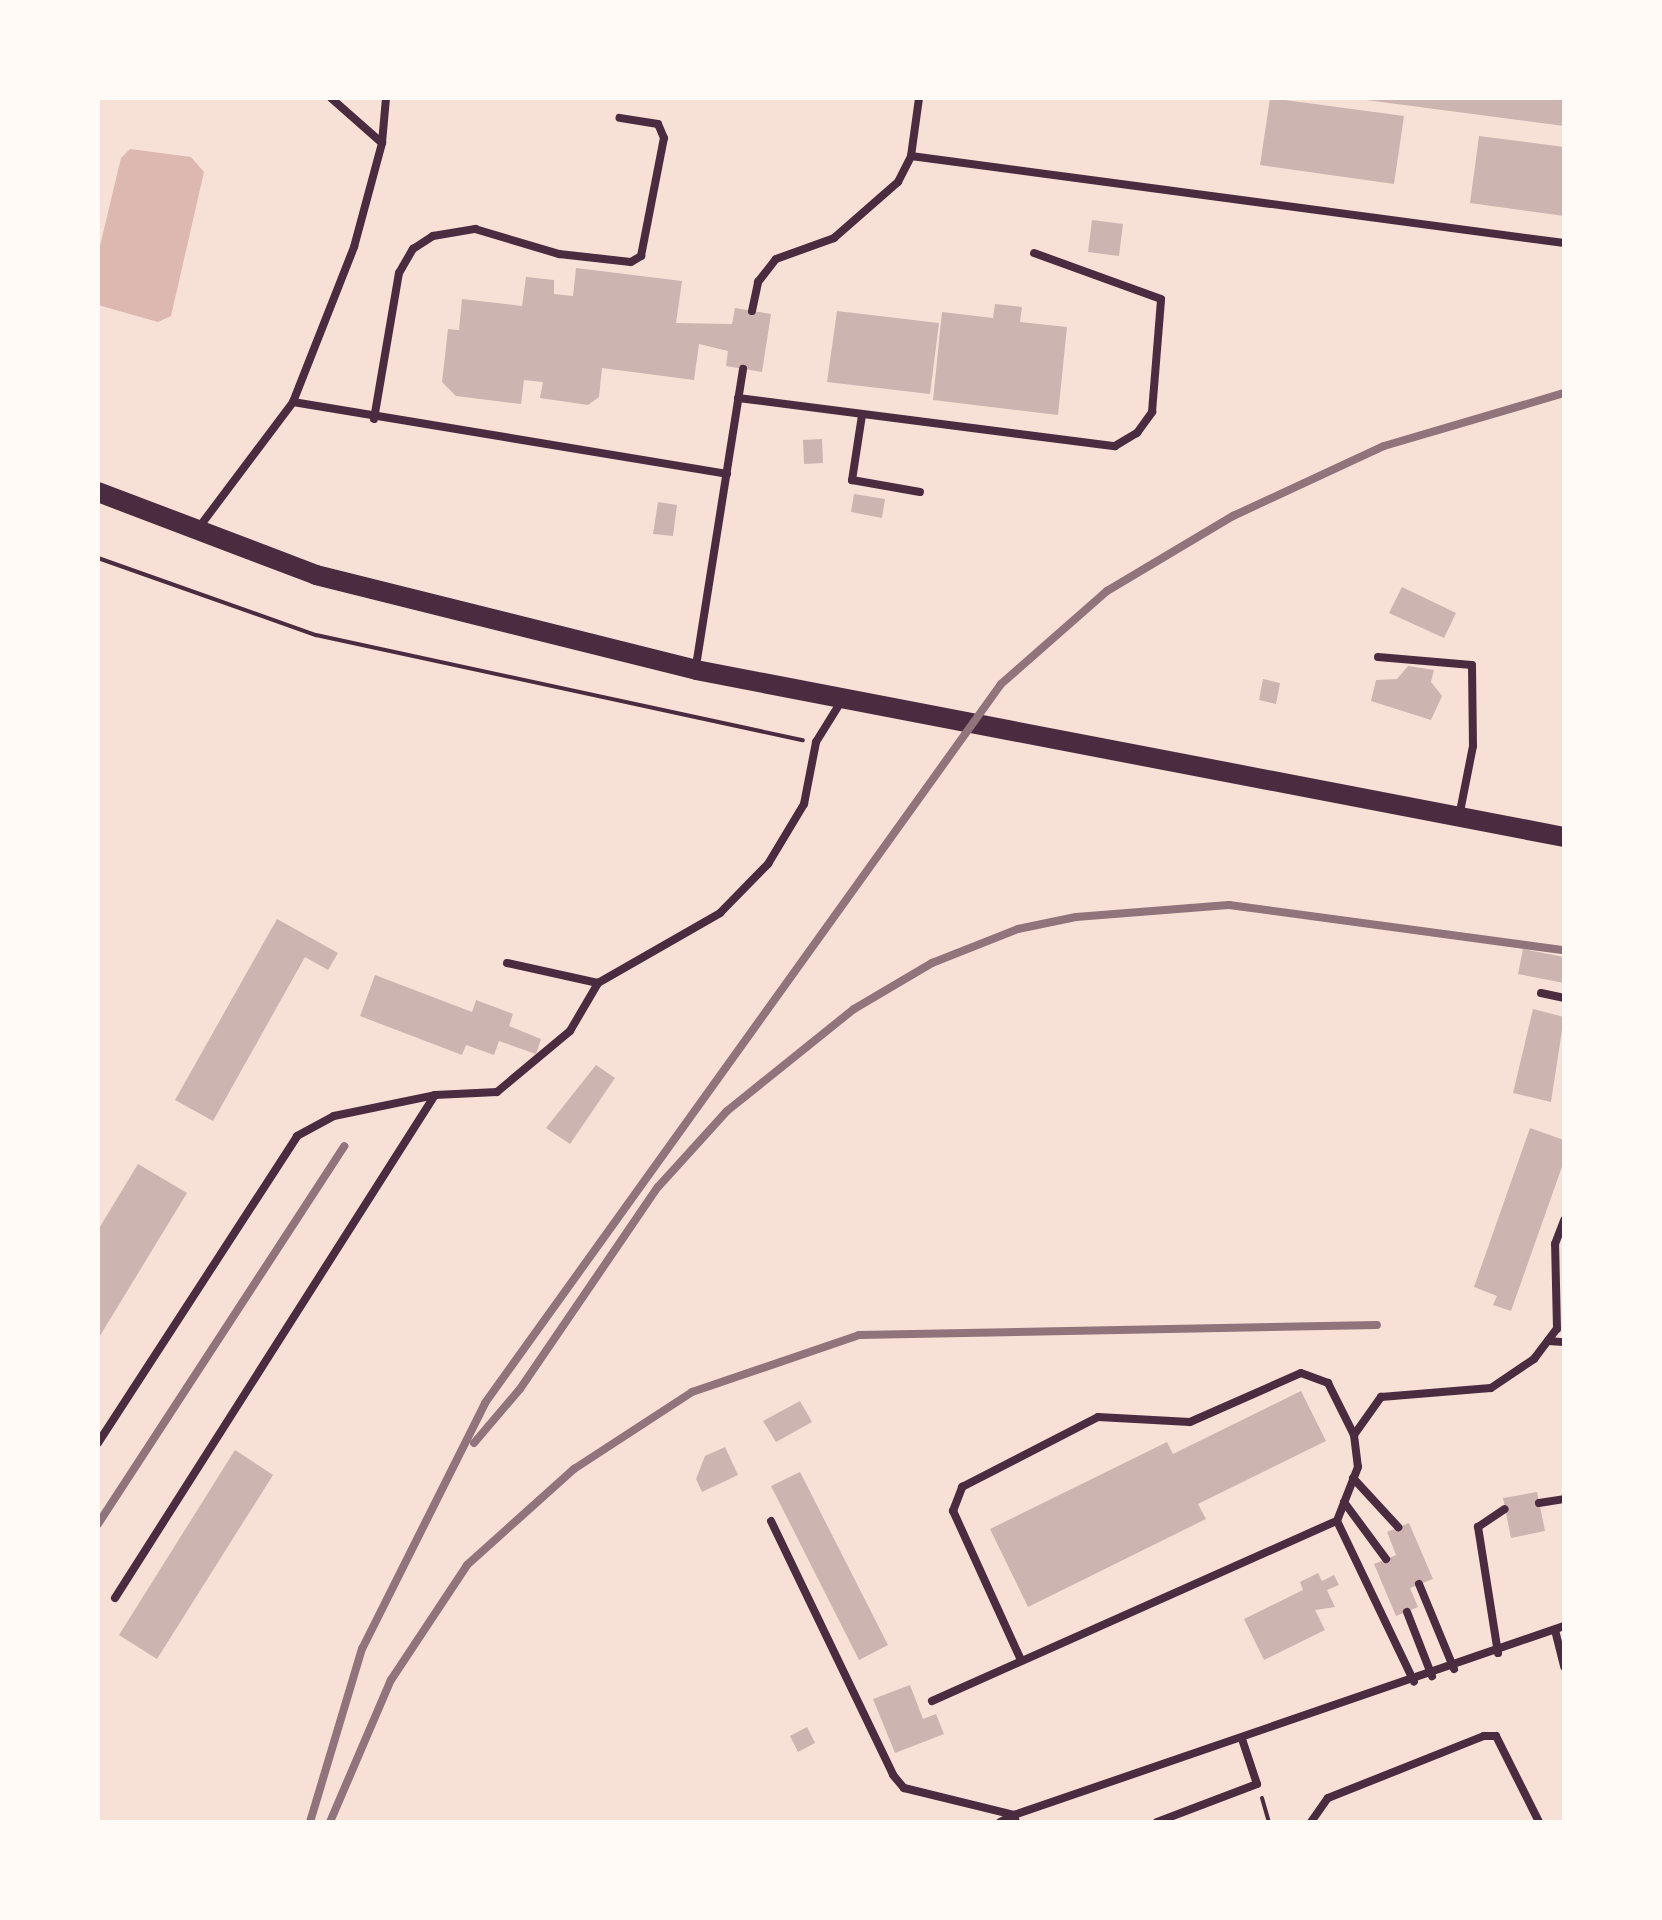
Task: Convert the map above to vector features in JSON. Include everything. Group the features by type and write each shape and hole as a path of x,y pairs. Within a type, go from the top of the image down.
{"main road":[{"path":"98,492 195,534 316,575 696,670 1564,837"}],"lane":[{"path":"331,98 382,143"},
{"path":"195,534 293,402 354,246 382,143 386,98"},
{"path":"752,310 758,282 776,260 834,238 898,182 911,156 918,98"},
{"path":"374,419 400,273 413,249 433,236 476,229 559,254 631,262 641,256 664,138 658,124 619,118"},
{"path":"911,156 1564,243"},
{"path":"738,398 1090,448 1116,446 1137,433 1152,412 1160,299 1034,252"},
{"path":"696,670 743,369"},
{"path":"293,402 374,419 726,474"},
{"path":"862,415 852,480 920,492"},
{"path":"1378,657 1472,665 1473,746 1458,816"},
{"path":"98,1443 296,1136 334,1116 435,1095 497,1092 570,1031 598,983 720,913 768,864 804,804 816,742 842,700"},
{"path":"508,962 598,983"},
{"path":"1542,993 1564,998"},
{"path":"115,1598 435,1095"},
{"path":"1354,1436 1381,1398 1491,1388 1534,1359 1557,1328 1555,1244 1564,1220"},
{"path":"1548,1340 1564,1342"},
{"path":"1022,1660 953,1511 962,1487 1098,1417 1190,1422 1301,1374 1328,1383 1354,1436 1354,1478 1337,1521 1414,1682"},
{"path":"1354,1478 1398,1528"},
{"path":"1539,1502 1564,1499"},
{"path":"1344,1502 1386,1560"},
{"path":"1498,1653 1478,1527 1505,1509"},
{"path":"770,1521 893,1775 904,1788 1015,1819"},
{"path":"932,1700 1337,1521"},
{"path":"1420,1584 1454,1668"},
{"path":"1407,1612 1432,1676"},
{"path":"1000,1822 1432,1676 1560,1628 1564,1667"},
{"path":"1311,1822 1328,1798 1496,1736 1539,1822"},
{"path":"1156,1822 1257,1784 1242,1739"}],"path":[{"path":"98,558 316,635 816,742"},
{"path":"1257,1784 1269,1822"}],"shaded area":[{"path":"130,149 191,157 204,172 171,316 158,322 98,305 98,254 121,158"}],"building":[{"path":"1270,98 1404,116 1394,184 1260,165"},
{"path":"1564,98 1564,126 1366,100"},
{"path":"1479,136 1564,147 1564,216 1470,203"},
{"path":"1092,220 1123,224 1119,256 1088,252"},
{"path":"576,268 682,281 676,323 732,324 735,308 771,314 762,372 726,366 728,351 699,344 694,380 602,368 599,397 588,405 540,398 543,382 524,380 521,404 456,396 442,382 448,329 459,330 462,299 522,306 526,277 554,280 554,294 573,296"},
{"path":"995,304 1022,307 1020,322 1067,327 1058,415 933,400 942,312 993,318"},
{"path":"837,311 939,323 930,394 827,382"},
{"path":"822,439 823,463 804,464 803,440"},
{"path":"854,494 885,499 882,518 851,512"},
{"path":"658,502 677,505 673,536 653,534"},
{"path":"1402,587 1456,613 1444,638 1389,613"},
{"path":"1408,666 1434,670 1431,682 1442,696 1431,720 1371,701 1376,680 1397,679"},
{"path":"1263,679 1280,683 1276,704 1259,700"},
{"path":"277,919 338,953 328,970 305,957 213,1121 175,1100"},
{"path":"1523,949 1564,957 1564,983 1518,974"},
{"path":"375,975 472,1012 476,1000 513,1014 509,1026 541,1039 536,1054 499,1041 494,1055 466,1045 462,1055 360,1016"},
{"path":"1533,1009 1564,1017 1551,1102 1513,1093"},
{"path":"596,1065 615,1078 570,1144 546,1128"},
{"path":"1530,1128 1564,1140 1564,1161 1511,1311 1493,1305 1497,1296 1474,1287"},
{"path":"138,1164 187,1193 98,1339 98,1230"},
{"path":"1301,1391 1326,1441 1198,1504 1206,1519 1028,1607 990,1529 1167,1442 1173,1454"},
{"path":"800,1401 812,1422 776,1442 763,1421"},
{"path":"725,1447 738,1475 702,1492 696,1479 705,1456"},
{"path":"235,1450 273,1475 157,1659 119,1635"},
{"path":"800,1472 888,1645 859,1660 771,1486"},
{"path":"1537,1492 1545,1531 1511,1538 1503,1498"},
{"path":"1409,1523 1433,1579 1410,1588 1418,1607 1396,1616 1374,1564 1396,1555 1387,1532"},
{"path":"1318,1573 1322,1581 1334,1575 1339,1585 1327,1590 1335,1607 1315,1610 1325,1630 1264,1660 1244,1619 1303,1590 1300,1582"},
{"path":"910,1685 923,1719 936,1714 944,1734 895,1753 873,1699"},
{"path":"807,1727 815,1743 798,1752 790,1736"}],"railway":[{"path":"310,1822 362,1649 485,1403 1001,684 1107,591 1233,516 1384,446 1564,393"},
{"path":"474,1443 520,1389 658,1187 727,1111 854,1009 932,963 1018,929 1076,917 1229,905 1564,950"},
{"path":"98,1524 344,1146"},
{"path":"330,1822 391,1680 467,1565 574,1469 692,1392 859,1335 1377,1325"}]}
